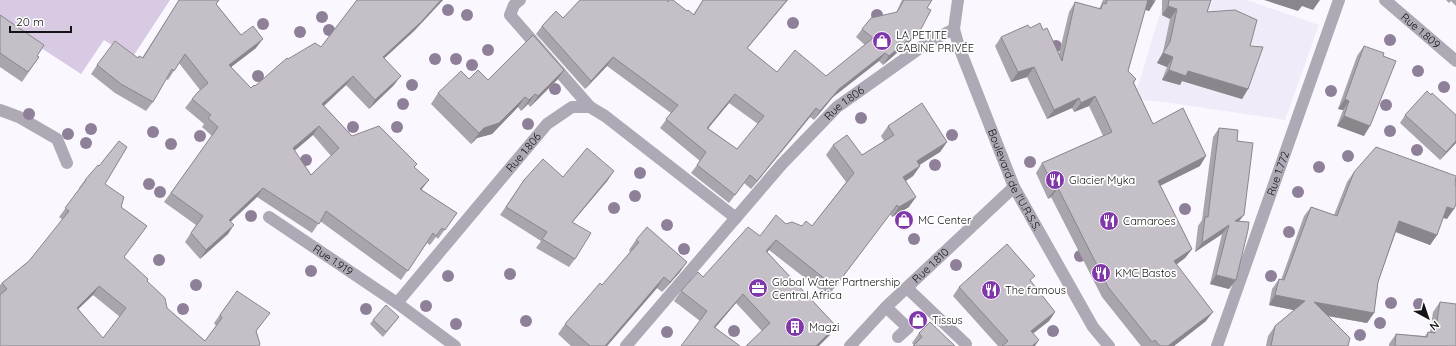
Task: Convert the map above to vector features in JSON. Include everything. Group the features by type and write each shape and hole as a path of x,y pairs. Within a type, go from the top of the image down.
{"street":[{"path":"520,0 514,5 510,15 590,106 736,218"},
{"name":"Boulevard de l'U.R.S.S.","path":"958,0 954,29 959,47 1014,187 1093,327 1109,346"},
{"name":"Rue 1.772","path":"1217,346 1339,0"},
{"name":"Rue 1.809","path":"1385,0 1456,61"},
{"name":"Rue 1.806","path":"626,346 782,164 837,107 927,43 954,29"},
{"name":"Rue 1.806","path":"397,303 547,124 572,107 590,106"},
{"path":"0,110 19,116 57,139 67,162"},
{"name":"Rue 1.810","path":"850,346 886,307 1014,187"},
{"name":"Rue 1.919","path":"269,217 397,303"},
{"path":"907,288 966,344"},
{"path":"397,303 455,346"},
{"path":"886,307 908,328 898,337"}],"shaded area":[{"path":"0,0 170,0 132,58 104,40 81,74 0,21"},
{"path":"1164,0 1247,0 1319,25 1285,120 1134,99"}],"building":[{"path":"179,0 219,0 216,4 241,35 253,26 263,39 229,65 251,88 287,58 288,59 315,43 321,47 357,0 441,0 421,22 383,57 401,76 375,100 353,76 322,104 352,136 379,126 417,164 414,167 429,180 420,189 457,213 445,230 442,228 436,236 433,233 408,271 326,211 319,224 263,188 229,220 234,225 206,250 191,233 203,216 171,193 218,127 208,118 211,115 192,99 208,83 185,54 174,71 172,69 153,102 121,84 97,65 115,41 138,58 139,56 143,58","holes":["319,126 339,148 311,175 293,148"]},
{"path":"580,0 667,0 668,2 669,0 673,0 694,15 703,0 787,0 747,48 777,72 795,50 826,76 873,38 862,29 871,18 897,12 904,0 932,0 927,8 931,10 921,29 889,56 885,53 839,89 820,111 816,108 757,181 750,175 735,195 697,165 706,152 666,119 678,105 613,57 591,81 542,26 556,11 563,18","holes":["735,94 764,116 737,149 707,128"]},
{"path":"1107,0 1148,0 1128,71 1136,79 1133,82 1153,124 1183,108 1206,156 1158,181 1192,249 1174,261 1213,312 1168,346 1160,346 1155,340 1152,342 1108,287 1058,188 1055,189 1042,163 1112,132 1095,96 1081,103 1079,98 1054,110 1034,67 1018,72 1001,37 1028,25 1030,28 1040,23 1043,30 1047,28 1062,61 1075,2 1101,9 1103,3 1106,4"},
{"path":"1169,0 1211,0 1207,12 1235,10 1257,20 1250,46 1263,47 1248,89 1188,71 1186,76 1169,70 1173,57 1163,53 1170,42 1177,9 1168,6"},
{"path":"0,15 44,45 37,56 39,57 28,72 0,53"},
{"path":"533,35 564,70 538,96 535,94 529,100 525,97 499,123 484,128 479,133 438,93 461,71 469,79 478,70 488,80"},
{"path":"1364,46 1384,53 1383,56 1396,61 1370,126 1344,116 1349,101 1345,99"},
{"path":"1427,91 1431,95 1432,93 1456,115 1456,141 1446,152 1405,115"},
{"path":"922,103 947,142 917,161 920,166 903,177 916,197 899,207 897,205 835,287 776,240 766,251 836,326 816,346 746,346 770,323 743,294 714,327 740,346 681,346 707,311 681,291 698,272 703,277 748,227 760,236 776,215 786,224 792,222 802,226 806,221 812,226 854,173 833,145 847,135 862,155 894,135 888,126"},
{"path":"1219,128 1238,130 1237,141 1253,143 1244,215 1235,221 1249,222 1236,280 1216,275 1229,225 1202,243 1205,217 1208,217"},
{"path":"119,141 127,147 105,184 124,197 121,207 147,226 124,257 148,279 147,281 165,298 167,308 205,341 222,318 220,315 237,291 270,313 256,331 260,344 259,346 0,346 0,295 7,289 2,283 29,261 69,211 65,208 85,180 98,165 99,166","holes":["99,286 126,308 103,338 77,308"]},
{"path":"1376,147 1456,176 1456,204 1454,209 1447,207 1437,235 1399,221 1378,282 1374,313 1314,302 1350,338 1348,346 1271,346 1275,326 1305,301 1275,295 1279,279 1284,280 1311,207 1337,216 1354,172"},
{"path":"587,148 614,171 572,222 591,233 575,259 542,239 547,232 506,207 524,180 543,159 563,177"},
{"path":"647,227 687,262 670,282 664,277 605,346 590,346 565,324 600,283 602,285 639,242 636,240"},
{"path":"1007,244 1035,276 1030,280 1055,312 1031,331 1039,340 1032,346 1002,346 1008,341 959,287"},
{"path":"1440,302 1456,304 1456,346 1395,346 1396,334 1427,337 1428,332 1435,333"},
{"path":"386,305 399,317 386,332 373,320"},
{"path":"930,322 955,346 913,346 922,337 919,333"}],"place":[{"name":"LA PETITE CABINE PRIVÉE","path":"882,41"},
{"name":"Glacier Myka","path":"1055,180"},
{"name":"MC Center","path":"904,220"},
{"name":"Camaroes","path":"1109,221"},
{"name":"KMC Bastos","path":"1101,273"},
{"name":"Global Water Partnership Central Africa","path":"758,288"},
{"name":"The famous","path":"991,290"},
{"name":"Tissus","path":"918,320"},
{"name":"Magzi","path":"795,327"}]}
